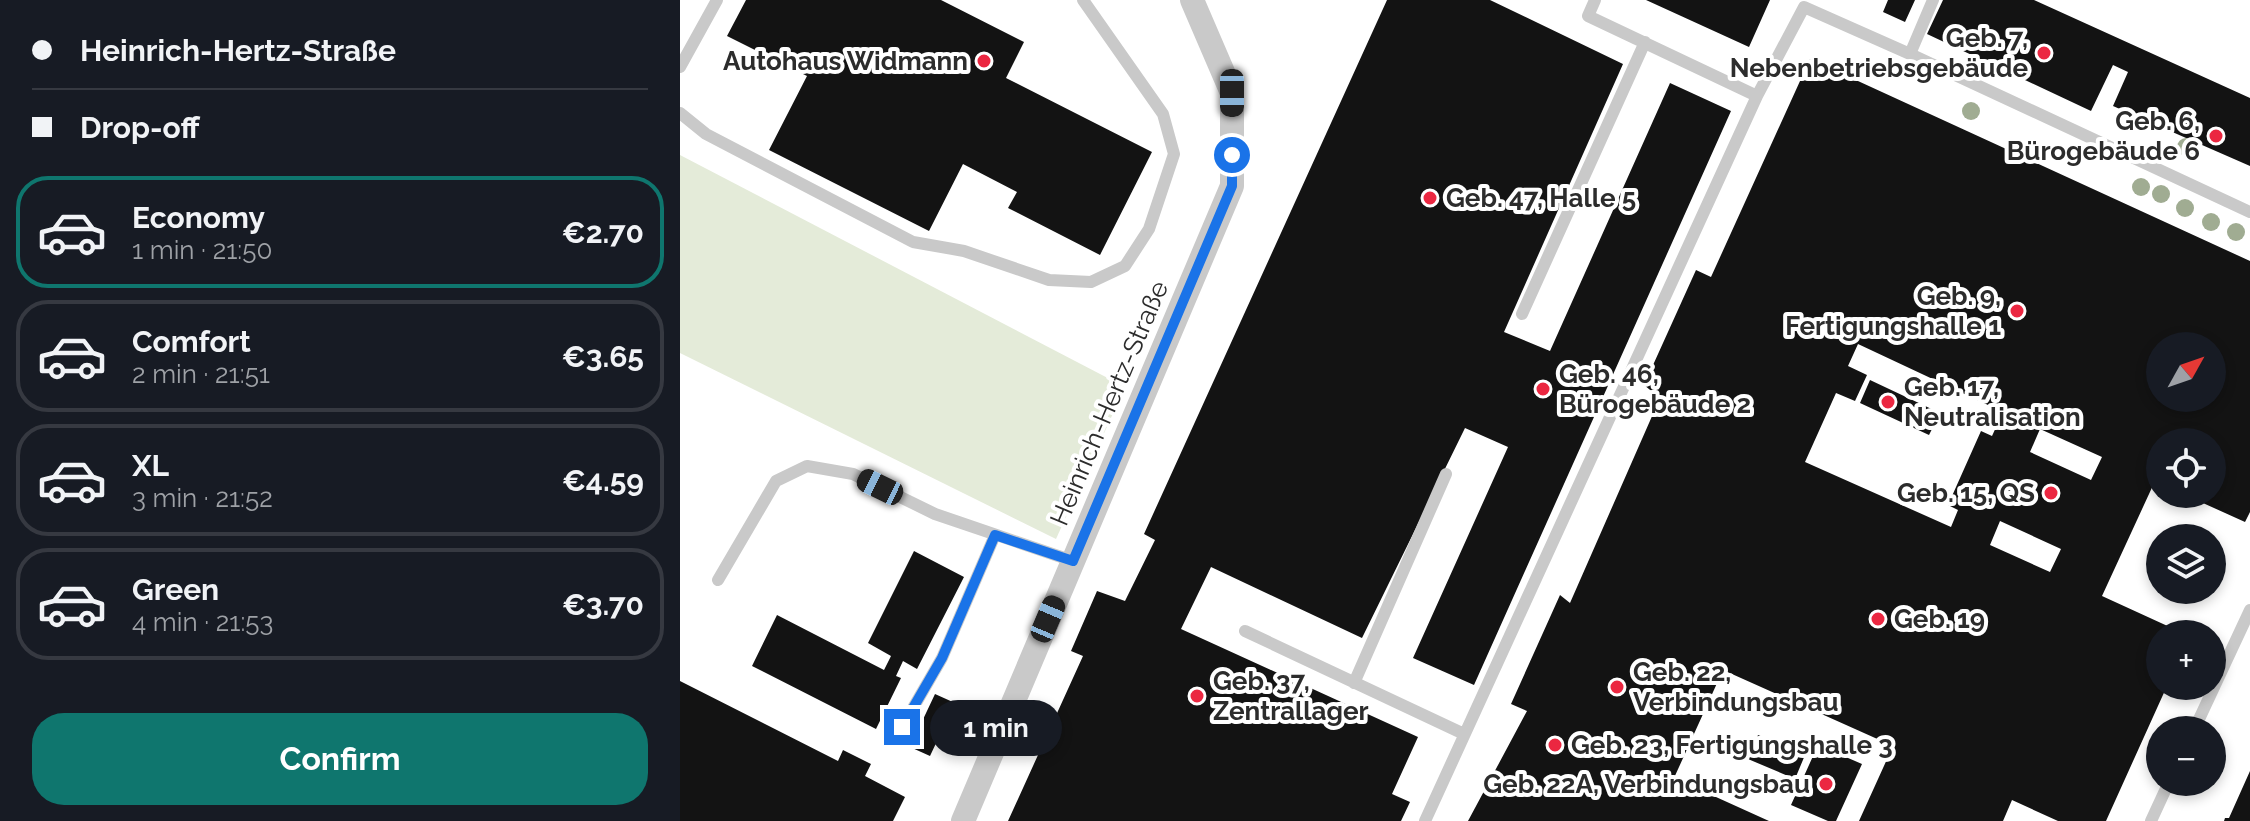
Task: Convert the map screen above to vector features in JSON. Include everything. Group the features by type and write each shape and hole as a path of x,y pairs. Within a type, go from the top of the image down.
{"street":[{"name":"Heinrich-Hertz-Straße","path":"963,821 1232,186 1232,93 1192,0"}],"lane":[{"path":"680,67 717,0"},
{"path":"680,113 706,134 913,242 964,251 1049,280 1091,282 1125,266 1149,229 1174,154 1163,114 1083,0"},
{"path":"1595,0 1588,16 1757,96"},
{"path":"1910,54 1933,0"},
{"path":"1425,821 1757,96 1805,4 2250,212"},
{"path":"1522,314 1645,42"},
{"path":"718,580 776,481 807,466 853,474 935,514 1073,561"},
{"path":"1354,683 1446,474"},
{"path":"902,727 942,658 995,535"},
{"path":"2201,716 2250,610"},
{"path":"1245,631 1464,734"},
{"path":"2151,821 2163,796"}],"green space":[{"path":"680,155 1125,387 1056,539 680,353"}],"building":[{"path":"746,0 941,0 1024,42 1006,78 1152,152 1100,255 1008,208 1017,192 963,164 929,231 769,150 807,76 727,36"},
{"path":"1387,0 1490,0 1623,64 1504,332 1550,351 1670,83 1731,111 1474,685 1413,658 1508,447 1465,428 1362,638 1211,567 1181,629 1418,737 1392,794 1410,802 1401,821 1008,821 1083,656 1071,651 1097,591 1125,601 1155,540 1144,534"},
{"path":"1646,0 1770,0 1749,47"},
{"path":"1888,0 1915,0 1905,22 1883,12"},
{"path":"1943,0 2034,0 2250,98 2250,166 2113,106 2128,72 2113,65 2091,111 1927,34"},
{"path":"1810,59 2250,261 2250,512 2245,522 2214,508 2226,508 2226,428 2146,428 2146,501 2102,596 2154,620 2146,620 2146,700 2161,700 2153,716 2146,716 2146,732 2106,821 2058,821 2012,800 2003,821 1859,821 1893,746 1723,670 1674,778 1769,821 1468,821 1527,711 1511,704 1560,595 1570,603 1660,398 1644,385 1696,270 1711,277","holes":["1858,344 2003,412 1992,436 1981,431 1948,505 1958,510 1951,527 1805,462 1836,393 1855,401 1867,375 1848,366","2040,429 2102,457 2091,480 2030,452","2000,521 2061,549 2050,572 1990,545"]},
{"name":"Geb. 17, Neutralisation","path":"1870,380 1940,413 1929,435 1860,403"},
{"path":"914,551 964,577 917,669 903,661 896,676 901,678 876,729 752,666 777,615 884,670 891,656 868,643"},
{"path":"680,681 838,761 843,750 871,764 865,776 905,797 893,821 680,821"},
{"path":"935,694 955,703 930,756 910,747"},
{"path":"1758,735 1805,755 1795,779 1748,759"},
{"name":"Geb. 22A, Verbindungsbau","path":"1818,745 1862,764 1836,821 1828,821 1791,805"},
{"path":"2250,771 2250,821 2224,821 2229,818"}],"place":[{"name":"Geb. 7, Nebenbetriebsgebäude","path":"2044,53"},
{"name":"Autohaus Widmann","path":"984,61"},
{"name":"Geb. 6, Bürogebäude 6","path":"2216,136"},
{"name":"Geb. 47, Halle 5","path":"1430,198"},
{"name":"Geb. 9, Fertigungshalle 1","path":"2017,311"},
{"name":"Geb. 46, Bürogebäude 2","path":"1543,389"},
{"name":"Geb. 17, Neutralisation","path":"1888,402"},
{"name":"Geb. 15, QS","path":"2051,493"},
{"name":"Geb. 19","path":"1878,619"},
{"name":"Geb. 22, Verbindungsbau","path":"1617,687"},
{"name":"Geb. 37, Zentrallager","path":"1197,696"},
{"name":"Geb. 23, Fertigungshalle 3","path":"1555,745"},
{"name":"Geb. 22A, Verbindungsbau","path":"1826,784"}],"route":[{"path":"902,727 942,658 995,535 1073,561 1232,186 1232,155"}]}
